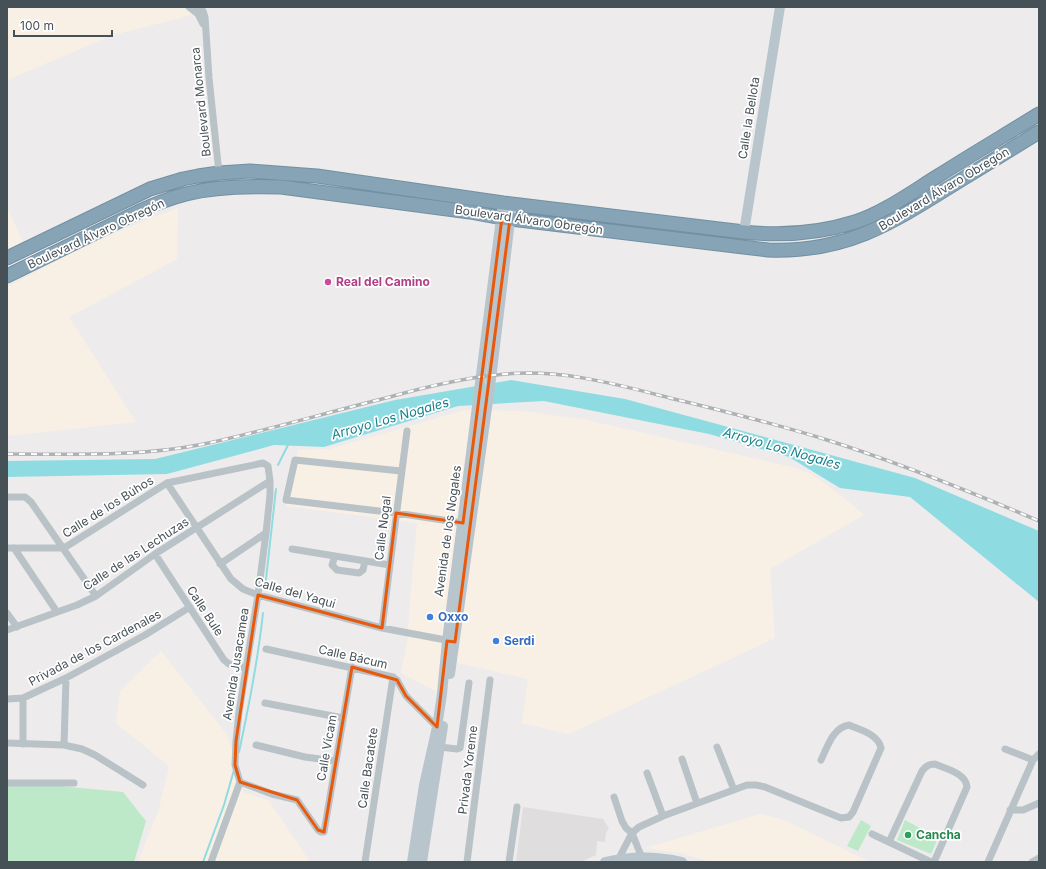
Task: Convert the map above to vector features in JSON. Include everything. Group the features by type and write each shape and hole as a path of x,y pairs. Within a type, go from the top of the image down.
{"highway":[{"name":"Boulevard Álvaro Obregón","path":"7,258 150,189 183,179 219,173 250,171 317,176 508,203 744,232 776,234 830,229 856,222 874,214 911,193 1039,114"},
{"name":"Boulevard Álvaro Obregón","path":"7,276 140,211 186,194 206,190 253,186 281,188 470,212 506,219 768,250 790,251 824,247 861,236 894,221 1039,132"}],"main road":[{"name":"Calle la Bellota","path":"744,232 780,7"},
{"name":"Avenida de los Nogales","path":"412,862 424,785 437,727 451,641 508,203"},
{"name":"Avenida de los Nogales","path":"422,862 440,748 463,523 482,408"},
{"path":"605,862 619,858 642,858 682,862"}],"street":[{"name":"Boulevard Monarca","path":"189,7 199,15 205,29"},
{"name":"Boulevard Monarca","path":"197,7 204,14 219,173"},
{"name":"Calle Nogal","path":"382,628 407,431"},
{"path":"402,471 295,460 286,500 463,523"},
{"name":"Calle de los Búhos","path":"11,548 64,548 167,483 263,463 266,464"},
{"name":"Avenida Jusacamea","path":"240,782 235,765 236,741 245,668 258,595 266,533 270,481 269,468 266,464"},
{"name":"Calle de las Lechuzas","path":"7,630 96,596 155,554 270,481"},
{"name":"Calle del Yaqui","path":"167,483 220,564 231,579 243,589 258,595 382,628 451,641"},
{"path":"7,497 25,497 30,500 96,596"},
{"path":"220,564 266,533"},
{"path":"11,548 57,612"},
{"path":"292,549 390,565"},
{"name":"Calle Bule","path":"155,554 227,663 245,668"},
{"path":"335,556 332,565 336,570 359,573 363,570 365,561"},
{"name":"Privada de los Cardenales","path":"7,699 23,698 66,678 145,635 190,607"},
{"path":"7,613 17,627"},
{"name":"Calle Bácum","path":"266,649 393,677 397,680 406,696 437,727"},
{"name":"Calle Vícam","path":"240,782 272,794 297,800 318,830 324,832 352,668"},
{"name":"Calle Bacatete","path":"366,862 393,677"},
{"path":"64,745 66,678"},
{"name":"Privada Yoreme","path":"467,862 490,680"},
{"path":"440,748 458,749 460,746 469,684"},
{"path":"23,698 23,744"},
{"path":"265,703 343,718"},
{"path":"619,858 638,826 747,785 765,786 841,818 849,817 853,812 881,748 880,744 875,737 849,725 845,725 837,730 820,760"},
{"path":"7,743 64,745 88,751 143,785"},
{"path":"256,745 305,757 335,761"},
{"path":"716,747 734,790"},
{"path":"1005,748 1033,760"},
{"path":"988,862 1033,760 1039,754"},
{"path":"682,759 697,804"},
{"path":"889,842 922,771 926,767 930,764 935,764 963,776 967,787 934,862"},
{"path":"647,774 663,816"},
{"path":"211,862 240,782"},
{"path":"7,783 74,783"},
{"path":"614,797 622,821 632,834 642,858"},
{"path":"1010,810 1023,810 1039,803"},
{"path":"509,862 517,807"},
{"path":"872,834 931,862"},
{"path":"1032,862 1039,858"}],"highlighted area":[{"path":"502,218 510,219 455,642 447,641 437,727 406,696 397,680 352,667 324,832 318,830 297,800 240,782 235,765 236,741 258,595 382,628 396,513 463,523"}],"shaded area":[{"path":"7,7 185,7 196,14 113,35 7,80"},
{"path":"7,208 23,242 7,250"},
{"path":"178,208 177,259 69,317 136,422 7,436 7,287 89,244"},
{"path":"465,410 521,411 582,419 792,467 812,474 864,515 770,569 775,638 569,734 522,723 528,679 458,663 439,665 437,692 401,673 408,639 417,523 286,506 298,450 330,449"},
{"path":"161,651 228,736 243,792 269,801 310,862 138,862 159,809 169,766 116,723 120,691"},
{"path":"523,807 603,819 609,829 606,832 605,842 597,841 596,855 581,862 516,862"},
{"path":"761,814 784,820 870,862 711,862 681,853 645,848"}],"green space":[{"path":"7,781 123,792 146,821 134,862 7,862"},
{"path":"861,820 871,826 858,851 847,846"},
{"path":"905,820 938,838 931,854 897,840"}],"water":[{"name":"Arroyo Los Nogales","path":"511,380 625,399 915,478 1039,531 1039,602 910,497 840,488 789,457 709,434 544,401 458,406 324,447 274,445 167,474 7,477 7,461 155,459 395,400"}],"waterway":[{"path":"278,465 289,443"},
{"path":"265,588 276,489"},
{"path":"239,752 253,683 263,613"},
{"path":"203,862 224,805 234,770"}],"railway":[{"path":"7,454 106,454 180,448 250,433 445,383 475,377 506,374 549,374 591,379 633,388 824,439 933,477 1039,521"}],"place":[{"name":"Real del Camino","path":"328,282"},
{"name":"Oxxo","path":"430,617"},
{"name":"Serdi","path":"496,641"},
{"name":"Cancha","path":"908,835"}]}
